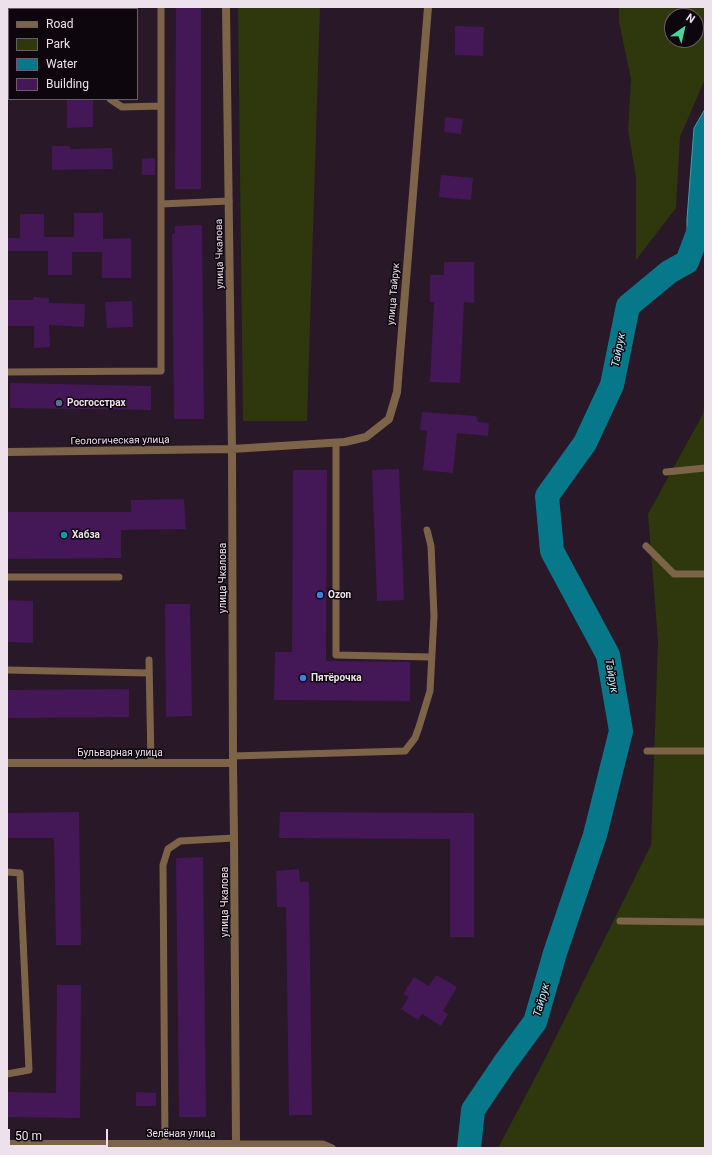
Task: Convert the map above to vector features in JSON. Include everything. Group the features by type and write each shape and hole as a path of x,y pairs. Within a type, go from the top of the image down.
{"street":[{"name":"улица Чкалова","path":"226,7 232,449 235,1145"},
{"name":"улица Тайрук","path":"232,449 345,442 366,437 389,419 397,392 428,7"},
{"name":"Геологическая улица","path":"7,452 232,449"},
{"name":"Бульварная улица","path":"7,763 151,763 233,760"},
{"name":"Зелёная улица","path":"7,1144 165,1146 235,1145"}],"lane":[{"path":"7,372 161,371 161,7"},
{"path":"112,100 122,107 161,106"},
{"path":"161,204 229,201"},
{"path":"336,443 336,655 431,657"},
{"path":"666,472 705,468"},
{"path":"233,760 405,751 415,738 430,691 434,616 431,546 426,530"},
{"path":"646,546 674,574 705,574"},
{"path":"7,578 119,577"},
{"path":"149,660 151,763"},
{"path":"7,670 149,673"},
{"path":"646,751 705,751"},
{"path":"165,1146 163,864 168,849 180,841 234,838"},
{"path":"7,872 20,873 29,1070 7,1074"},
{"path":"620,921 705,922"},
{"path":"235,1145 323,1144 332,1148"}],"green space":[{"path":"238,7 320,7 307,421 243,421"},
{"path":"619,7 705,7 705,79 680,137 676,208 636,260 636,177 628,130 631,79 619,22"},
{"path":"705,395 705,1148 498,1148 546,1057 651,845 658,641 648,514 703,414"}],"water":[{"path":"705,109 705,243 687,262 687,219 694,128"}],"building":[{"path":"176,7 201,7 201,189 175,189"},
{"path":"455,26 484,27 483,56 455,55"},
{"path":"67,100 93,100 93,127 67,128"},
{"path":"445,117 463,119 461,134 444,132"},
{"path":"52,146 70,146 70,149 112,148 113,169 52,170"},
{"path":"155,158 155,175 142,175 142,159"},
{"path":"441,175 473,178 471,200 439,197"},
{"path":"74,213 103,213 103,239 131,238 131,278 102,278 102,252 72,252 72,275 48,275 48,251 7,251 7,238 20,238 20,214 44,214 44,237 74,237"},
{"path":"202,225 204,419 174,419 172,234 175,233 175,226"},
{"path":"444,262 474,262 474,303 464,302 460,383 430,382 434,302 430,302 430,275 444,275"},
{"path":"33,297 49,298 49,303 85,304 84,327 49,325 50,347 34,348 34,326 7,326 7,300 33,300"},
{"path":"132,301 133,327 107,328 105,302"},
{"path":"10,383 151,386 151,410 10,408"},
{"path":"422,412 476,416 478,422 489,423 488,436 457,433 453,473 423,470 427,431 420,430"},
{"path":"399,469 404,600 377,601 372,470"},
{"path":"293,470 327,470 326,661 410,662 410,701 274,700 275,652 292,652"},
{"name":"Хабза","path":"184,499 186,529 121,530 121,558 7,559 7,512 131,512 131,500"},
{"path":"7,600 33,601 33,643 7,642"},
{"path":"165,604 190,604 192,716 166,717"},
{"path":"129,689 129,717 7,718 7,690"},
{"path":"79,812 81,945 56,945 54,838 7,838 7,813"},
{"path":"280,812 474,813 474,937 450,937 450,839 279,838"},
{"path":"203,857 206,1117 179,1117 176,858"},
{"path":"299,869 300,882 309,882 312,1115 289,1115 286,907 277,907 276,871"},
{"path":"436,975 457,987 443,1011 448,1014 441,1026 422,1014 418,1020 401,1009 409,997 403,994 414,977 429,986"},
{"path":"57,985 81,985 80,1118 7,1117 7,1092 56,1093"},
{"path":"136,1092 156,1093 156,1106 136,1106"}],"waterway":[{"name":"Тайрук","path":"469,1148 473,1110 535,1022 555,953 595,835 621,731 608,655 552,551 547,496 585,443 612,385 628,306 669,272 687,262 705,214"}],"place":[{"name":"Росгосстрах","path":"59,403"},
{"name":"Хабза","path":"64,535"},
{"name":"Ozon","path":"320,595"},
{"name":"Пятёрочка","path":"303,678"}]}
